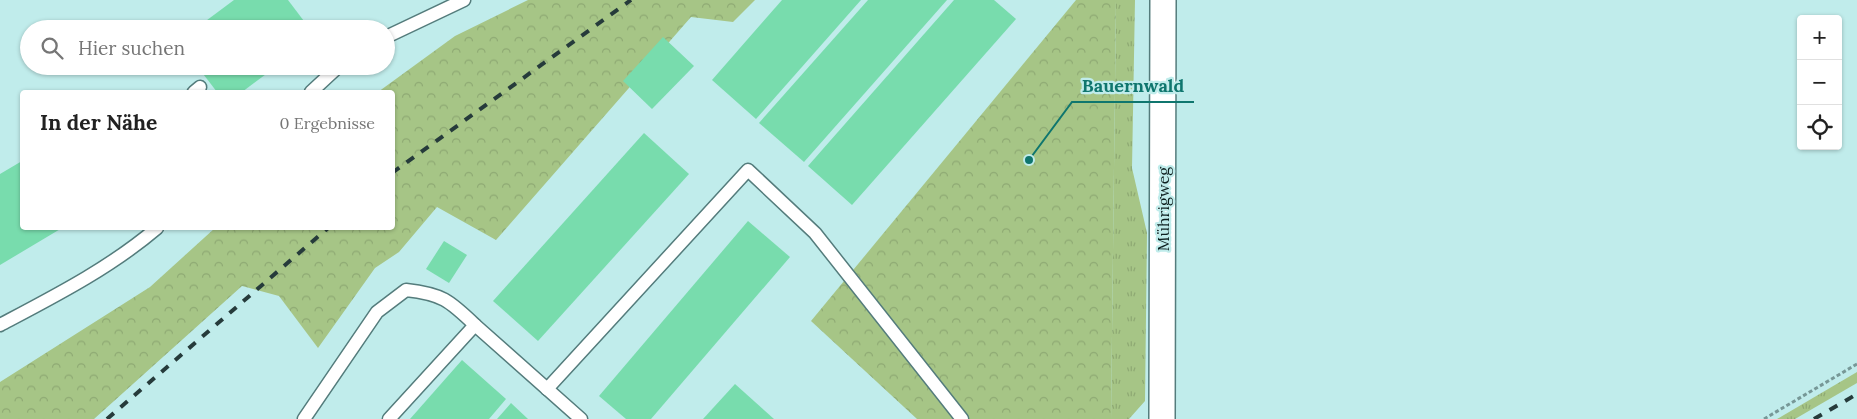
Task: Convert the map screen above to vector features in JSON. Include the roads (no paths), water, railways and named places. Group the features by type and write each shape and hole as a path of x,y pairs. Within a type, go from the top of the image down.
{"street":[{"name":"Mührigweg","path":"1162,419 1164,0"}],"lane":[{"path":"395,33 464,0"},
{"path":"312,90 330,75"},
{"path":"547,389 748,170 815,234 962,419"},
{"path":"0,325 62,293 135,246 155,230"},
{"path":"304,419 377,312 406,290 429,293 451,302 580,419"},
{"path":"389,419 475,325"}],"railway":[{"path":"395,171 631,0"},
{"path":"107,419 326,230"},
{"path":"1814,419 1857,394"}],"place":[{"name":"Bauernwald","path":"1029,160"}]}
